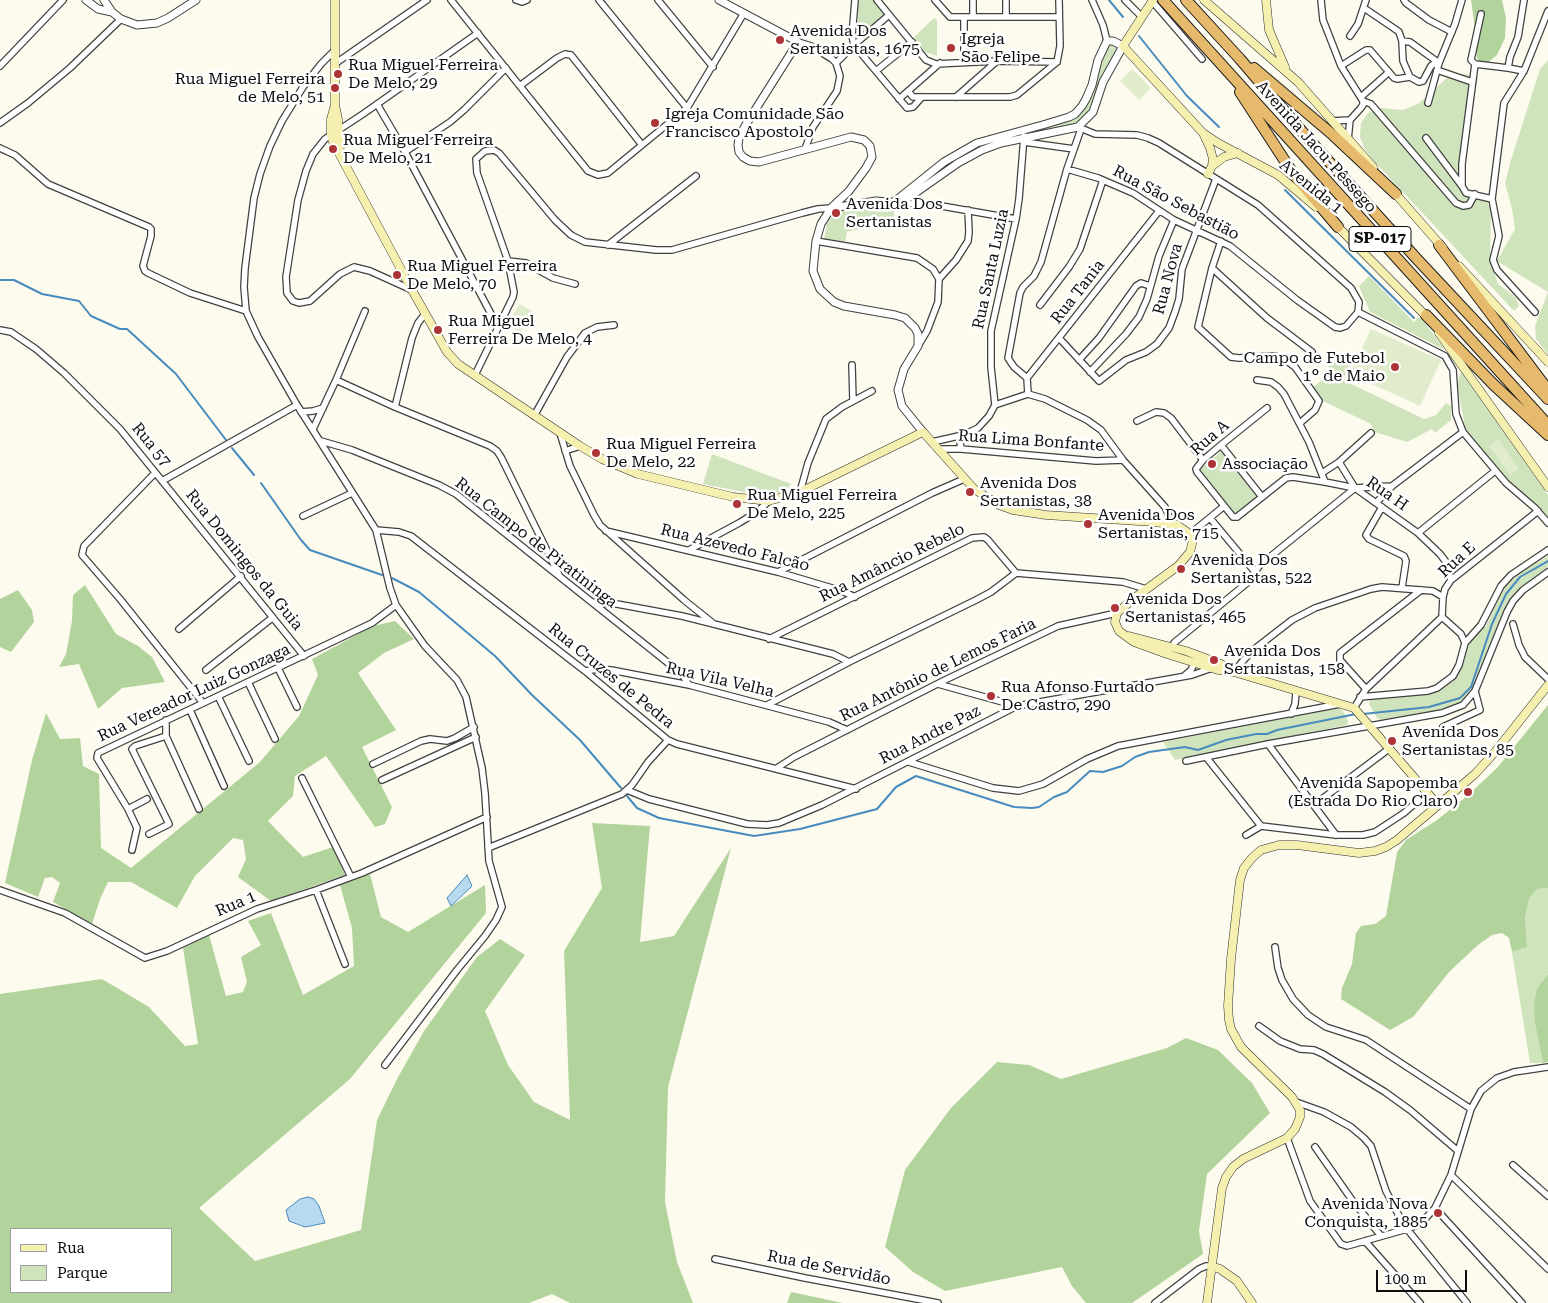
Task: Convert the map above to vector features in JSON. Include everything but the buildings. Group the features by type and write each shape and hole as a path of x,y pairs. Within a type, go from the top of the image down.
{"highway":[{"name":"Avenida Jacu-Pêssego","path":"1163,0 1548,425"},
{"name":"Avenida Jacu-Pêssego","path":"1186,0 1416,258 1548,399"},
{"path":"1240,59 1256,69 1282,91 1396,194"},
{"path":"1226,70 1294,175 1338,227"},
{"path":"1439,245 1548,390"},
{"path":"1426,316 1494,385 1548,435"}],"main road":[{"path":"335,0 335,105 340,154"},
{"path":"1204,0 1288,72 1439,245 1548,362"},
{"path":"1266,0 1272,40 1288,72"},
{"path":"1124,46 1152,1"},
{"path":"1262,50 1269,47 1272,40"},
{"name":"Avenida 1","path":"1124,46 1203,133 1278,175 1294,187 1338,227 1426,316 1548,487"},
{"path":"335,105 331,119 331,134 336,148 440,342 452,358 560,434 602,459 638,474 733,497 769,501 800,492 922,432 964,479 986,498 1013,510 1046,516 1169,524 1184,528 1193,540 1184,561 1146,589 1117,614 1115,622 1117,627 1134,642 1169,650 1212,664"},
{"path":"1203,133 1212,155 1212,166 1208,174"},
{"path":"1212,166 1224,157 1238,153"},
{"path":"1169,650 1195,662 1200,660 1296,692 1356,709 1438,805"},
{"path":"1207,1303 1222,1188 1226,1177 1233,1167 1243,1159 1287,1138 1295,1129 1300,1117 1300,1110 1296,1102 1241,1047 1231,1030 1228,1006 1240,880 1244,868 1260,850 1279,845 1297,845 1348,852 1375,851 1397,840 1486,762 1548,685"},
{"path":"1212,1266 1220,1269 1237,1281 1252,1303"}],"street":[{"path":"0,66 63,0"},
{"path":"86,0 98,9 112,12"},
{"path":"104,0 112,12 121,19 136,25 157,23 196,0"},
{"path":"336,63 427,0"},
{"path":"451,0 588,170 593,174 603,175 608,173 687,108 744,13"},
{"path":"516,0 522,2 527,0"},
{"path":"599,0 687,108"},
{"path":"658,0 713,67"},
{"path":"720,0 798,42 811,46 836,63 840,76 837,91 814,127 805,150"},
{"path":"855,0 852,36 854,45 910,109 922,97"},
{"path":"877,0 926,60 936,64 997,61 1057,62"},
{"path":"935,0 948,16 973,18 1006,16 1059,17"},
{"path":"973,0 973,18"},
{"path":"1006,0 1006,16"},
{"path":"908,91 913,97 1010,97 1024,90 1057,62 1060,46 1058,0"},
{"path":"897,202 944,162 967,148 990,138 1069,117 1080,110 1092,85 1098,60 1107,41 1103,25 1092,0"},
{"path":"1125,0 1142,17"},
{"path":"1320,0 1323,20 1341,66 1362,99 1363,105 1350,120 1348,140"},
{"path":"1350,36 1358,24 1366,0"},
{"path":"1404,0 1429,20 1452,32"},
{"path":"1428,103 1439,63 1452,32 1462,0"},
{"path":"1508,68 1518,37 1524,0"},
{"path":"1152,1 1202,59"},
{"path":"1364,8 1399,32 1402,41 1403,61 1410,77 1419,82 1423,81 1431,66 1439,63"},
{"path":"1535,312 1496,270 1493,260 1499,236 1492,200 1504,103 1524,71 1548,11"},
{"path":"1481,14 1471,60 1475,64 1524,71"},
{"path":"836,63 889,15"},
{"path":"964,17 964,62"},
{"path":"0,123 28,103 70,68 121,19"},
{"path":"412,290 370,271 354,267 340,274 310,302 298,303 293,301 287,293 286,278 300,193 313,154 319,144 478,33"},
{"path":"1028,394 1028,378 1014,367 1009,361 1008,355 1021,290 1034,276 1041,262 1079,128 1092,112 1103,82 1124,46 1113,41 1107,41"},
{"path":"1402,41 1410,42 1439,63"},
{"path":"798,42 745,126 739,138 739,152 746,160 755,162 851,137 864,140 870,146 872,157 866,168 849,191 831,208 821,224 816,241 812,271 820,289 834,302 844,306 905,318 918,334 918,346"},
{"path":"876,71 912,42"},
{"path":"336,50 321,64 282,121 260,174 254,198 248,242 244,287 246,310 258,337 301,412 376,530 396,606 425,646 463,688 474,726 482,768 490,867 501,900 500,914 485,936 385,1065"},
{"path":"1341,66 1366,50 1370,50 1397,79 1410,77"},
{"path":"521,85 556,58 565,54 571,55 642,145"},
{"path":"956,97 997,61"},
{"path":"899,98 940,63"},
{"path":"1462,186 1462,164 1475,64"},
{"path":"405,152 450,122 506,68"},
{"path":"1437,70 1472,82"},
{"path":"1362,99 1389,72"},
{"path":"1362,99 1370,104 1456,203 1463,206 1469,205 1475,194"},
{"path":"377,104 405,152 498,327"},
{"path":"1331,121 1350,120"},
{"path":"897,202 958,163 982,150 1001,144 1079,128 1095,134 1137,135 1159,143 1258,205 1337,274 1356,294 1359,302 1358,312 1445,356 1453,370 1456,414 1463,432 1495,471 1538,511 1548,523"},
{"name":"Rua Santa Luzia","path":"994,405 991,331 1016,220 1024,140 1023,130"},
{"path":"1426,138 1466,193 1492,200"},
{"path":"1024,140 1074,149"},
{"path":"0,148 22,160 48,184 149,227 151,229 151,236 143,266 148,274 190,293 246,310"},
{"path":"475,375 514,292 508,261 475,164 477,158 485,151 491,150 500,154 555,220 571,235 583,241 608,245 672,250 818,209 876,201 936,205 1016,220"},
{"name":"Rua São Sebastião","path":"1067,170 1103,180 1133,194 1174,220 1221,241 1239,252 1291,296 1335,327 1346,326 1358,312"},
{"path":"608,245 696,176"},
{"name":"Rua Nova","path":"1090,372 1096,380 1100,381 1123,362 1146,352 1161,339 1175,312 1179,299 1182,269 1216,179"},
{"path":"1040,305 1080,249 1103,180"},
{"path":"938,279 956,260 968,241 968,210"},
{"name":"Rua Tania","path":"1028,378 1160,210"},
{"path":"1059,338 1090,372 1134,325 1144,308 1159,256 1174,220"},
{"path":"816,241 917,258 933,269 938,279 938,302 927,332 904,369 898,390 902,406 922,432"},
{"path":"1221,241 1201,310 1198,324 1199,329 1231,357 1273,356 1283,358 1295,367 1319,401 1315,410 1300,423"},
{"path":"508,261 526,263 553,278 575,284"},
{"path":"1212,268 1268,318 1312,352"},
{"path":"1079,360 1099,338 1136,286 1141,283 1150,286"},
{"path":"313,429 365,311"},
{"path":"395,407 412,338 418,323 425,314"},
{"path":"534,416 567,357 585,332 597,327 614,325"},
{"name":"Rua 57","path":"0,330 11,332 18,336 64,373 120,428 162,482 297,405"},
{"path":"852,365 853,401"},
{"path":"336,380 395,407 490,446 497,451 560,577"},
{"path":"1257,380 1270,382 1284,394 1300,423 1325,482"},
{"path":"800,492 808,463 826,419 835,411 872,391"},
{"path":"932,442 963,435 978,428 985,421 994,405 1028,394 1061,407 1094,424 1165,507 1169,516 1169,524"},
{"path":"301,412 323,408"},
{"name":"Rua A","path":"1233,517 1196,471 1197,467 1267,408"},
{"path":"1137,421 1156,412 1164,413 1171,418 1204,460"},
{"path":"1376,503 1392,486 1463,432"},
{"path":"1322,473 1339,462 1371,433"},
{"path":"560,434 570,466 594,515 606,531 715,625"},
{"path":"961,449 960,442 963,435"},
{"name":"Rua Campo de Piratininga","path":"321,442 360,454 439,485 456,494 667,662 681,674 689,685"},
{"path":"1221,445 1262,497"},
{"path":"565,451 580,446"},
{"name":"Rua Lima Bonfante","path":"938,449 961,449 1096,461 1123,460"},
{"path":"1339,462 1355,488"},
{"path":"1418,533 1495,471"},
{"path":"155,473 84,546 82,555 120,599 203,703"},
{"name":"Rua H","path":"1233,517 1237,517 1286,478 1293,477 1355,488 1418,533 1443,558 1448,567 1451,580"},
{"path":"778,572 932,493 964,479"},
{"name":"Rua Domingos da Guia","path":"162,482 241,576 272,618 304,656"},
{"path":"1169,650 1247,583 1260,565 1355,488 1392,486"},
{"path":"304,516 352,493"},
{"path":"689,550 757,512 769,501"},
{"path":"1190,534 1223,506"},
{"path":"1382,508 1366,536 1404,556 1406,560 1402,588"},
{"name":"Rua E","path":"1442,617 1443,597 1445,589 1451,580 1538,511"},
{"path":"1210,518 1255,572"},
{"name":"Rua Cruzes de Pedra","path":"376,530 399,532 411,536 585,671 668,740 676,744 856,788"},
{"name":"Rua Azevedo Falcão","path":"606,531 778,572 842,591 855,597"},
{"name":"Rua Amâncio Rebelo","path":"769,639 972,538 984,537 988,540 1016,573"},
{"path":"1360,697 1414,693 1436,688 1453,676 1459,665 1464,643 1481,625 1501,586 1510,575 1548,550"},
{"path":"1186,761 1454,710 1463,705 1476,691 1507,612 1514,600 1523,590 1548,572"},
{"path":"767,705 849,662 976,600 991,592 1016,573 1123,582 1146,589"},
{"path":"179,629 241,576"},
{"path":"1235,672 1252,651 1304,613 1370,589 1382,587 1422,590 1436,592 1443,597"},
{"path":"1366,689 1340,660 1340,654 1422,590"},
{"path":"592,602 617,604 682,616 833,654 849,662"},
{"name":"Rua Vereador Luiz Gonzaga","path":"132,850 137,828 128,809 97,758 97,754 380,619 396,606"},
{"name":"Rua Antônio de Lemos Faria","path":"777,768 794,757 938,684 1058,626 1117,614"},
{"path":"1356,709 1360,697 1366,689 1442,617 1461,634 1464,643"},
{"path":"206,670 272,618"},
{"path":"1513,624 1525,658 1548,679"},
{"path":"1182,677 1191,670 1195,662"},
{"path":"938,684 1017,706 1199,674 1212,664"},
{"path":"278,668 297,708"},
{"name":"Rua Vila Velha","path":"585,671 611,670 689,685 836,724 847,730"},
{"path":"248,682 275,739"},
{"path":"1442,727 1480,710 1476,691"},
{"path":"1291,714 1295,704 1296,692"},
{"path":"218,696 249,761"},
{"path":"909,762 992,788 1019,791 1042,784 1087,759 1118,746 1343,704"},
{"name":"Rua Andre Paz","path":"627,790 649,799 747,824 767,824 790,819 856,788 1017,706"},
{"path":"190,710 224,786"},
{"path":"166,720 166,736 199,809"},
{"path":"372,764 421,741 455,738 474,726"},
{"path":"149,834 169,824 132,749 135,746 166,736"},
{"path":"382,780 476,737"},
{"path":"488,848 627,790 648,762 668,740"},
{"path":"1268,744 1336,835"},
{"path":"1314,805 1390,748"},
{"path":"1206,757 1261,826"},
{"path":"302,778 350,877"},
{"path":"1246,835 1261,826 1336,835 1363,835 1375,832 1404,813 1428,792"},
{"path":"128,809 148,799"},
{"name":"Rua 1","path":"0,890 65,913 145,958 167,951 257,909 350,877 487,817"},
{"path":"316,890 346,964"},
{"path":"1275,947 1282,980 1293,999 1308,1015 1326,1027 1366,1040 1471,1109"},
{"path":"1259,1026 1287,1044 1300,1049 1314,1050 1322,1054 1385,1092 1410,1110 1458,1151"},
{"path":"1287,1138 1310,1201 1341,1244 1347,1246 1417,1225 1435,1208 1451,1175 1471,1109 1481,1091 1497,1078 1514,1072 1548,1068"},
{"path":"1296,1102 1336,1119 1364,1138 1371,1146 1391,1201 1407,1229 1467,1303"},
{"path":"1315,1147 1352,1200 1381,1236"},
{"path":"1513,1165 1548,1196"},
{"path":"1451,1175 1548,1269"},
{"path":"1435,1208 1522,1303"},
{"path":"1365,1241 1420,1303"},
{"name":"Rua de Servidão","path":"715,1259 938,1303"},
{"path":"1155,1303 1199,1269 1212,1266"}],"green space":[{"path":"858,0 874,0 886,15 856,41 854,37 858,22"},
{"path":"1471,0 1502,0 1506,18 1505,38 1497,55 1485,65 1479,65 1475,48 1475,28"},
{"path":"934,18 937,20 937,56 925,52 913,38"},
{"path":"1108,46 1116,46 1118,50 1103,77 1092,109 1073,125 1032,135 1030,133 1031,130 1066,121 1088,100"},
{"path":"1548,60 1548,292 1497,261 1515,229 1505,183 1510,163 1540,69"},
{"path":"1132,69 1151,88 1139,100 1120,81"},
{"path":"1466,74 1478,77 1465,147 1462,186 1466,193 1478,195 1487,201 1491,211 1490,256 1498,284 1516,298 1519,306 1514,311 1373,160 1365,149 1360,137 1361,123 1368,113 1381,108 1403,110 1418,104 1447,78"},
{"path":"894,205 894,218 847,232 845,242 824,239 827,224 833,213 841,209"},
{"path":"1369,276 1414,322 1420,316 1445,350 1370,312 1359,286"},
{"path":"1548,292 1548,354 1536,339 1535,326"},
{"path":"520,304 533,312 520,333 507,324"},
{"name":"Campo de Futebol 1° de Maio","path":"1371,329 1441,360 1420,406 1350,374"},
{"path":"1342,359 1350,363 1343,380 1424,419 1436,415 1446,403 1451,406 1451,420 1435,433 1432,429 1407,442 1375,432 1371,424 1323,401 1313,387 1331,374 1328,366"},
{"path":"1461,372 1548,495 1548,517 1512,485 1466,431 1457,384"},
{"path":"1498,439 1519,469 1510,475 1489,446"},
{"path":"1222,451 1258,497 1233,516 1198,471"},
{"path":"712,454 791,484 787,489 778,493 759,495 703,484"},
{"path":"1548,556 1548,567 1520,587 1509,601 1475,687 1465,699 1456,706 1445,709 1380,720 1377,718 1369,704 1371,698 1431,694 1442,689 1451,681 1462,667 1469,642 1473,635 1486,626 1507,584 1523,570"},
{"path":"85,585 116,634 138,646 152,657 165,682 122,688 98,709 79,664 59,667 66,654 72,621 73,595"},
{"path":"18,590 32,610 34,622 11,652 0,647 0,599"},
{"path":"395,621 414,639 384,653 358,673 396,730 362,747 392,807 385,824 375,827 326,756 295,776 293,796 268,821 303,857 333,847 345,875 271,901 238,877 246,859 243,840 233,838 195,876 177,908 131,882 108,882 92,924 53,902 60,883 52,877 45,878 38,897 5,883 32,760 46,713 60,739 80,738 83,766 99,774 101,848 131,868 260,762 299,716 318,675 312,659 373,626"},
{"path":"1548,705 1548,888 1537,889 1529,899 1525,918 1527,947 1512,952 1509,938 1502,933 1492,935 1478,945 1450,971 1413,1017 1390,1030 1341,999 1342,988 1352,964 1356,933 1361,926 1375,924 1386,916 1397,852 1406,840 1437,820 1467,796 1497,768"},
{"path":"1339,708 1343,711 1348,721 1347,725 1175,760 1163,742"},
{"path":"592,823 650,826 640,942 674,936 731,848 668,1087 665,1202 677,1262 693,1303 570,1303 552,1294 529,1303 0,1303 0,994 102,979 149,1007 185,1046 198,1044 183,948 209,935 226,996 243,992 247,982 241,957 261,945 248,921 271,913 303,995 354,966 352,928 340,885 370,874 381,917 408,932 485,885 486,913 350,1079 199,1208 255,1261 361,1230 377,1120 424,1031 477,957 500,939 525,955 485,1011 508,1065 534,1102 570,1120 564,951 602,888"},
{"path":"1548,888 1548,974 1537,988 1535,1024 1543,1063 1530,1063 1512,952 1527,947 1525,918 1529,899 1537,889"},
{"path":"1548,974 1548,1062 1543,1063 1535,1024 1534,1005 1537,988"},
{"path":"1186,1038 1218,1050 1252,1083 1270,1113 1207,1174 1199,1231 1203,1254 1132,1303 1086,1303 1072,1286 1062,1267 945,1291 913,1272 885,1247 905,1170 951,1108 997,1062 1029,1065 1061,1079 1167,1048"},
{"path":"791,1292 843,1303 787,1303"}],"water":[{"path":"467,875 472,886 451,906 447,898"},
{"path":"308,1197 314,1199 319,1206 325,1223 305,1227 289,1221 286,1210 300,1199"}],"waterway":[{"path":"1109,0 1123,17"},
{"path":"1139,36 1187,96 1219,127"},
{"path":"1285,190 1414,318"},
{"path":"0,280 14,280 42,294 79,301 91,316 120,329 127,329 176,374 226,440"},
{"path":"232,448 254,475"},
{"path":"261,483 310,550 382,575"},
{"path":"1363,714 1429,707 1460,698 1471,687 1492,624 1506,594 1520,577 1548,561"},
{"path":"392,578 419,592 495,656 532,695 580,740 621,788"},
{"path":"627,796 637,808 659,818 754,836 800,829 877,809 896,787 916,776 1014,807 1032,808 1039,807 1054,797 1067,792 1090,771 1103,772 1122,766 1135,757 1149,752 1185,747 1198,750 1226,740 1256,734 1267,734 1277,730 1356,714"}],"place":[{"name":"Avenida Dos Sertanistas, 1675","path":"780,40"},
{"name":"Igreja São Felipe","path":"951,48"},
{"name":"Rua Miguel Ferreira De Melo, 29","path":"338,74"},
{"name":"Rua Miguel Ferreira de Melo, 51","path":"335,88"},
{"name":"Igreja Comunidade São Francisco Apostolo","path":"655,123"},
{"name":"Rua Miguel Ferreira De Melo, 21","path":"333,149"},
{"name":"Avenida Dos Sertanistas","path":"836,213"},
{"name":"Rua Miguel Ferreira De Melo, 70","path":"397,275"},
{"name":"Rua Miguel Ferreira De Melo, 4","path":"438,330"},
{"name":"Campo de Futebol 1° de Maio","path":"1395,367"},
{"name":"Rua Miguel Ferreira De Melo, 22","path":"596,453"},
{"name":"Associação","path":"1212,464"},
{"name":"Avenida Dos Sertanistas, 38","path":"970,492"},
{"name":"Rua Miguel Ferreira De Melo, 225","path":"737,504"},
{"name":"Avenida Dos Sertanistas, 715","path":"1088,524"},
{"name":"Avenida Dos Sertanistas, 522","path":"1181,569"},
{"name":"Avenida Dos Sertanistas, 465","path":"1115,608"},
{"name":"Avenida Dos Sertanistas, 158","path":"1214,660"},
{"name":"Rua Afonso Furtado De Castro, 290","path":"991,696"},
{"name":"Avenida Dos Sertanistas, 85","path":"1392,741"},
{"name":"Avenida Sapopemba (Estrada Do Rio Claro)","path":"1468,792"},
{"name":"Avenida Nova Conquista, 1885","path":"1438,1213"}]}
